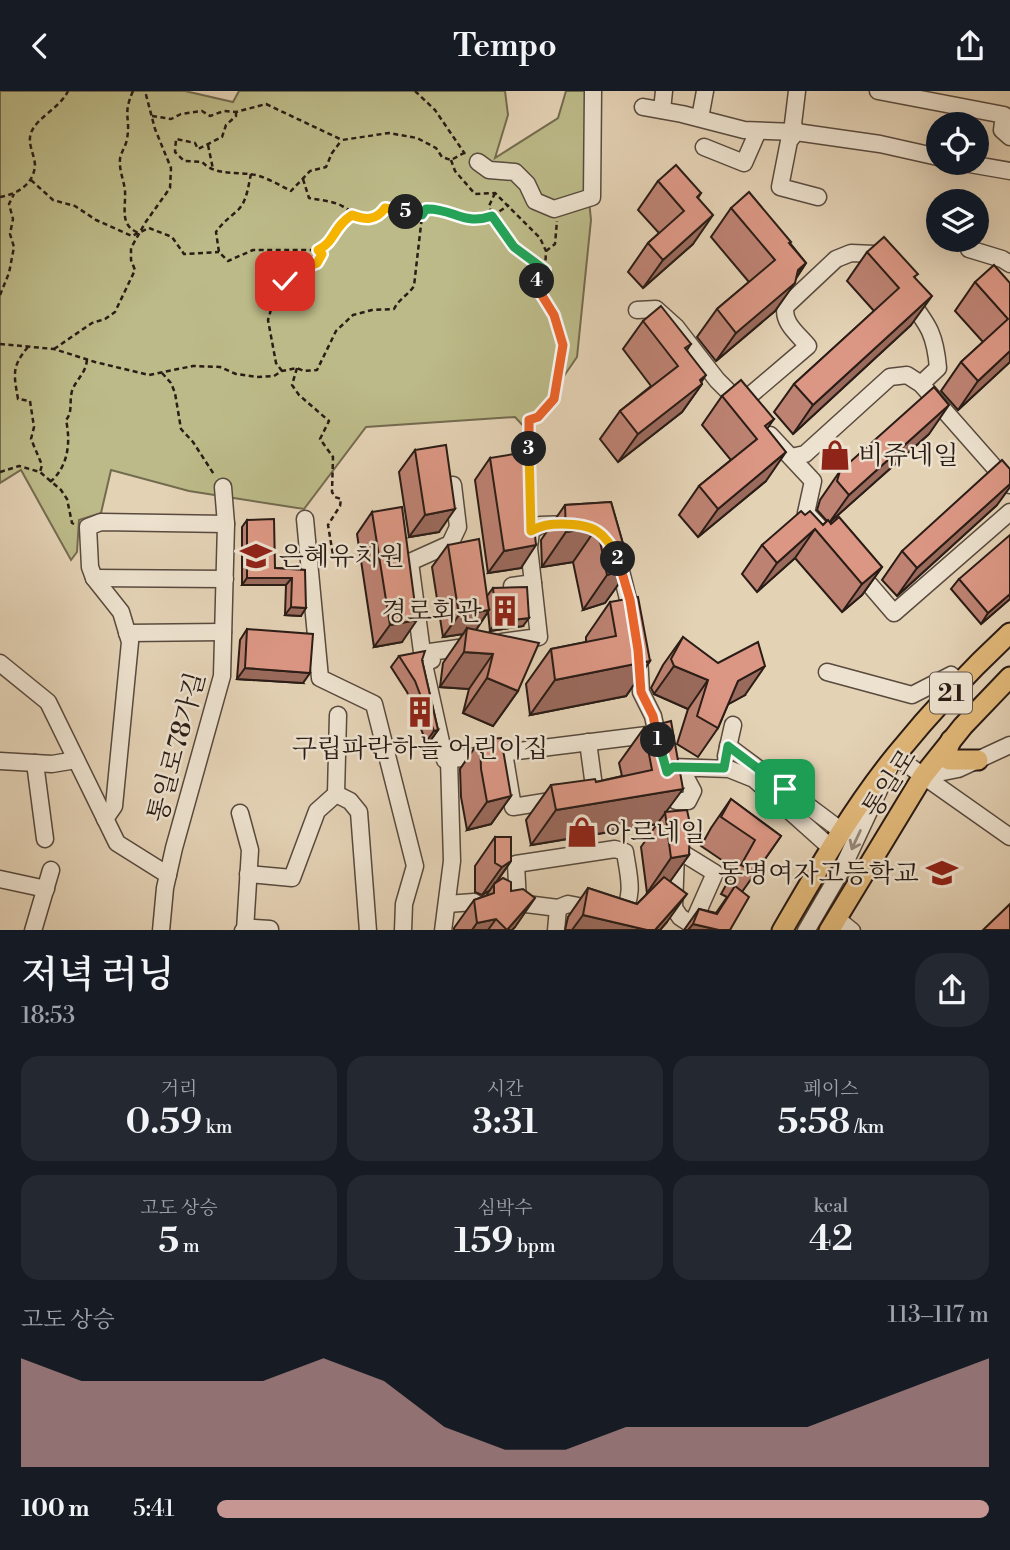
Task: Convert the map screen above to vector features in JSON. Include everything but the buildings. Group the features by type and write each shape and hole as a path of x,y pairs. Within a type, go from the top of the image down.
{"main road":[{"name":"통일로","path":"782,930 831,848 895,756 974,666 1010,633"},
{"name":"통일로","path":"839,926 923,776 951,740 1010,677"},
{"path":"951,740 947,751 950,760 978,759"}],"street":[{"path":"478,162 489,170 515,172 527,184 535,201 554,209 592,197 593,91"},
{"path":"662,110 664,91"},
{"path":"700,118 705,91"},
{"path":"796,132 793,124 797,91"},
{"path":"878,91 1007,107 1002,130 1010,137"},
{"path":"643,107 744,130 796,132 880,144 926,154"},
{"path":"704,148 744,163 758,131"},
{"path":"796,132 789,141 779,187 818,197"},
{"path":"989,167 1010,171"},
{"path":"979,252 1010,264"},
{"path":"741,403 808,346 785,319 786,306 836,260 851,253 875,254 926,322 936,341 938,368 921,384"},
{"path":"637,310 656,309 676,327 717,380 813,481 806,513 832,542"},
{"path":"791,457 805,454 890,377 907,375 921,384 1010,485"},
{"path":"453,485 458,527 450,544 410,562 422,652 539,637 529,548 531,531 540,525 548,524 583,525"},
{"name":"통일로78가길","path":"161,930 168,875 222,676 226,524 223,487"},
{"path":"850,561 894,613 1010,512"},
{"path":"305,519 320,678 374,704 415,866 404,904 403,930"},
{"path":"88,527 101,522 226,524"},
{"name":"통일로78가길","path":"88,527 90,567 94,578 121,612 130,642 114,806 105,819"},
{"path":"608,541 621,565 636,635 641,692 653,716 667,772 667,790 685,813 676,849 672,882 675,924 692,925 715,873 676,849"},
{"path":"94,578 225,579"},
{"path":"512,586 533,583"},
{"name":"통일로78가길","path":"127,633 223,632"},
{"path":"430,652 436,684"},
{"name":"통일로78가길","path":"0,663 48,702 117,843 168,875"},
{"path":"425,669 445,760 656,734"},
{"path":"827,672 912,695 951,675 960,684"},
{"path":"248,874 292,878 317,811 336,794 338,715"},
{"path":"724,768 733,725"},
{"path":"505,753 513,807 595,794 588,742"},
{"path":"923,776 958,769 1010,745"},
{"path":"728,746 842,832"},
{"path":"806,930 842,869 895,756 1010,838"},
{"path":"0,761 52,764 76,760"},
{"path":"443,930 452,862 449,760"},
{"path":"35,763 45,839"},
{"path":"667,772 673,767 724,768 754,779 831,848"},
{"path":"336,794 350,801 359,812 368,930"},
{"path":"240,813 250,850 244,930 270,929"},
{"path":"615,849 625,852 637,885 628,906 621,913 568,904 558,908 518,903 511,898 516,864 615,849"},
{"path":"33,930 51,870"},
{"path":"0,879 46,888"},
{"path":"447,904 474,902"},
{"path":"556,930 558,908"}],"path":[{"path":"0,295 14,247 10,234 13,219 9,204 14,194 31,180 35,165 30,141 31,131 68,91"},
{"path":"133,91 126,107 127,139 121,156 120,172 125,191 123,209 126,222 131,230 139,233"},
{"path":"54,349 92,323 115,312 127,282 135,271 131,248 170,188 171,168 163,152 145,91"},
{"path":"152,116 171,119 181,114 202,111 210,116 266,104 342,140 389,134 426,143 436,148 442,157 451,160 464,153 435,110 415,91"},
{"path":"236,112 236,116 226,125 222,137 198,149 195,143 176,139 175,152 184,161 202,162 208,168 233,175 251,174 291,191 310,171 326,167 342,140"},
{"path":"208,144 213,169"},
{"path":"451,160 455,171 475,194 495,193 540,238 546,251 545,270"},
{"path":"251,174 247,195 239,210 226,219 216,232 219,252 228,261 253,250 318,250 328,246 341,221 352,215"},
{"path":"303,179 309,198 344,206 352,215 363,219 371,219 385,208 422,215"},
{"path":"31,180 53,200 75,206 96,220 132,236 149,229 172,237 184,254 219,252"},
{"path":"495,193 489,206 492,216 514,247 545,270"},
{"path":"0,197 14,194"},
{"path":"0,344 54,349 149,375 193,366 220,367 236,374 257,377 274,376 282,371 298,368 304,371 317,370 336,331 353,315 372,310 394,309 398,302 409,294 414,285 422,215 426,209 439,208 465,219 481,220 509,205"},
{"path":"546,251 555,244 558,225 554,209"},
{"path":"274,250 280,259 285,281"},
{"path":"282,371 276,363 268,320 285,281 297,271 317,263 322,254 318,250"},
{"path":"530,489 529,420 538,417 554,399 563,345 554,315 538,289 536,273 545,270"},
{"path":"28,347 18,359 14,371 18,399 30,401 34,427 31,439 42,465 40,473"},
{"path":"50,482 61,473 68,453 70,438 66,420 70,415 73,389 85,372 87,359"},
{"path":"298,368 292,385 299,395 328,421 320,439 333,457 332,492 335,497 341,499 340,506 328,525 332,555 310,570"},
{"path":"162,373 175,393 181,429 223,487"},
{"path":"0,472 19,466 40,473 61,490 72,523 85,529 88,527"}],"shaded area":[{"path":"0,91 185,91 233,102 239,91 505,91 508,115 495,158 558,118 566,91 588,91 587,180 591,220 577,357 527,430 515,417 366,427 304,509 189,491 111,470 101,513 79,520 77,552 71,560 21,470 0,483"}],"place":[{"name":"비쥬네일","path":"835,455"},
{"name":"은혜유치원","path":"256,556"},
{"name":"경로회관","path":"505,611"},
{"name":"구립파란하늘 어린이집","path":"420,712"},
{"name":"아르네일","path":"582,832"},
{"name":"동명여자고등학교","path":"942,873"}],"route":[{"path":"285,281 297,271 317,263 322,254 318,250 328,246 341,221 352,215 371,219 385,208 422,215 426,209 439,208 465,219 481,220 492,216 514,247 545,270 536,273 538,289 554,315 563,345 554,399 538,417 529,420 531,531 540,525 555,524 591,527 603,534 613,549 621,565 630,600 641,692 653,716 667,772 673,767 724,768 728,746 785,789"}]}
